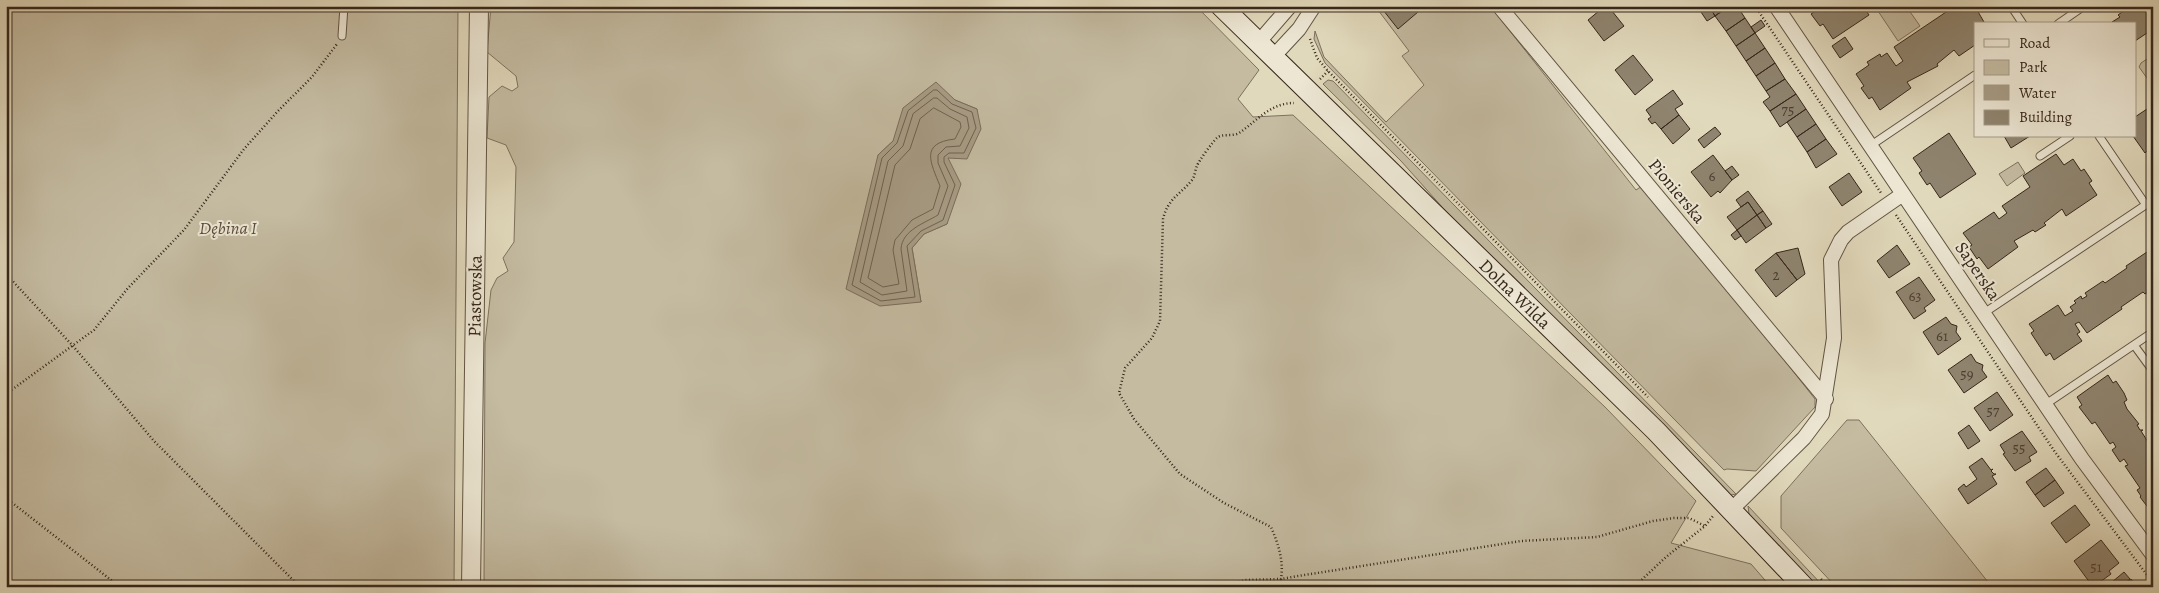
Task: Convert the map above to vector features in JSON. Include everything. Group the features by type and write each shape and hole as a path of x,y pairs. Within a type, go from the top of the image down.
{"main road":[{"name":"Dolna Wilda","path":"1221,6 1273,57 1314,86 1729,506 1810,580"}],"street":[{"name":"Piastowska","path":"471,587 479,6"},
{"path":"1258,42 1290,6"},
{"path":"1273,57 1299,29 1314,6"},
{"name":"Pionierska","path":"1499,6 1826,399"},
{"name":"Saperska","path":"1776,6 2082,459 2153,555"},
{"path":"1729,506 1804,438 1822,414 1826,399 1834,338 1831,260 1841,240 1848,232 1902,194"}],"lane":[{"path":"342,36 344,6"},
{"path":"2011,6 2022,22"},
{"path":"2061,22 2084,6"},
{"path":"1870,146 1974,76"},
{"path":"2040,156 2067,138"},
{"path":"2100,138 2146,205"},
{"path":"1984,313 2153,200"},
{"path":"2046,404 2153,332"},
{"path":"2134,345 2153,371"}],"path":[{"path":"1755,6 1885,198"},
{"path":"1299,29 1310,37 1313,50 1328,71 1653,401"},
{"path":"6,394 94,330 128,288 184,230 244,149 312,77 342,36"},
{"path":"1282,587 1283,571 1280,554 1271,527 1224,503 1180,474 1134,419 1119,393 1126,368 1152,338 1160,321 1163,219 1166,208 1177,193 1191,181 1197,164 1208,152 1216,138 1238,133 1272,107 1280,104 1297,103 1300,96 1314,86 1328,71"},
{"path":"1892,209 2055,452 2153,583"},
{"path":"6,274 73,346 154,441 300,587"},
{"path":"6,498 120,587"},
{"path":"1634,587 1666,557 1729,506"},
{"path":"1222,587 1245,580 1281,579 1521,541 1597,537 1653,521 1674,518 1688,518 1705,526"},
{"path":"1810,580 1828,587"}],"green space":[{"name":"Dębina I","path":"6,6 458,6 454,587 6,587"},
{"path":"491,6 1196,6 1259,70 1238,99 1253,117 1293,115 1605,407 1696,501 1671,543 1751,564 1771,587 484,587 485,343 491,290 497,278 508,271 503,258 514,242 516,167 506,145 487,138 489,97 502,86 512,91 518,87 516,76 487,52","holes":["955,100 977,109 948,158 947,224 924,234 912,248 921,302 878,155 893,141"]},
{"path":"1375,6 1490,6 1636,190 1645,184 1815,399 1815,407 1756,471 1724,470 1325,63 1314,39 1315,31 1324,57 1386,122 1424,85 1402,56 1409,51"},
{"path":"1878,6 1906,6 1920,26 1898,41 1876,8"},
{"path":"2153,55 2152,85 2139,67 2141,63"},
{"path":"1328,80 1333,81 1736,494 1731,495 1727,492 1468,236 1401,161 1323,84"},
{"path":"2018,162 2025,173 2007,186 1999,174"},
{"path":"1847,420 1859,420 1992,587 1836,587 1781,528 1781,496"},
{"path":"1748,506 1824,587 1815,587 1749,514"}],"water":[{"path":"936,82 955,100 977,109 981,129 967,159 948,158 961,184 947,224 924,234 912,248 921,302 880,306 846,289 878,155 893,141 903,108"}],"building":[{"path":"1380,6 1425,6 1398,29"},
{"path":"1605,6 1608,6 1624,26 1604,41 1588,20"},
{"path":"1697,6 1709,6 1715,16 1707,21"},
{"path":"1709,6 1729,6 1715,16"},
{"path":"1729,6 1737,6 1745,18 1726,31 1715,16"},
{"path":"1810,6 1869,6 1865,9 1869,15 1833,39 1823,24 1820,26 1811,14 1814,12"},
{"path":"1955,6 1970,6 1974,12 1977,10 1984,22 1974,22 1974,46 1959,56 1954,50 1937,64 1938,66 1907,82 1911,88 1880,110 1872,97 1869,99 1861,88 1864,86 1856,74 1869,65 1867,62 1880,54 1881,57 1887,53 1896,66 1903,61 1894,47"},
{"path":"2130,6 2153,6 2153,29 2136,40 2136,22 2112,22 2120,17 2118,15"},
{"path":"1745,18 1755,33 1736,46 1726,31"},
{"path":"1761,20 1765,26 1755,33 1751,27"},
{"path":"1755,33 1765,48 1746,61 1736,46"},
{"path":"1845,37 1853,49 1840,58 1832,46"},
{"path":"1765,48 1775,63 1756,76 1746,61"},
{"path":"1633,55 1653,80 1635,95 1615,70"},
{"path":"1775,63 1785,79 1766,91 1756,76"},
{"path":"1785,79 1796,94 1770,111 1763,102 1770,97 1766,91"},
{"path":"1673,90 1683,104 1675,109 1679,115 1661,129 1655,122 1652,124 1648,119 1651,117 1646,110"},
{"path":"1796,94 1806,109 1780,127 1770,111"},
{"path":"2153,105 2153,157 2148,150 2145,153 2134,138 2136,138 2136,116"},
{"path":"1806,109 1816,124 1797,137 1787,122"},
{"path":"1679,115 1690,129 1673,144 1661,129"},
{"path":"1816,124 1826,139 1807,152 1797,137"},
{"path":"1715,127 1721,134 1704,148 1698,140"},
{"path":"1949,133 1976,174 1940,198 1930,183 1927,185 1919,173 1922,171 1913,158"},
{"path":"2005,138 2027,138 2011,148"},
{"path":"1826,139 1837,154 1816,168 1807,152"},
{"path":"2056,154 2064,165 2073,159 2081,171 2084,169 2092,181 2089,183 2097,195 2066,216 2062,209 2044,223 2046,225 2014,241 2018,247 1988,269 1979,257 1977,259 1969,247 1972,245 1963,233 1994,212 1999,219 2007,213 2002,206 2030,187 2023,176"},
{"path":"1713,155 1732,180 1720,193 1718,191 1711,197 1691,172"},
{"path":"1732,166 1739,175 1732,180 1725,171"},
{"path":"1849,173 1862,192 1842,206 1829,187"},
{"path":"1748,191 1763,211 1757,215 1748,202 1741,207 1736,200"},
{"path":"1748,202 1757,215 1737,230 1727,217"},
{"path":"1763,211 1772,224 1766,228 1757,215"},
{"path":"1757,215 1766,228 1746,243 1737,230"},
{"path":"1737,230 1741,236 1735,240 1731,235"},
{"path":"1897,245 1910,264 1889,278 1877,261"},
{"path":"1798,248 1805,274 1797,280 1776,253"},
{"path":"2153,248 2153,289 2145,294 2143,292 2087,333 2079,322 2075,324 2080,332 2077,334 2082,341 2054,360 2050,353 2046,356 2031,333 2034,331 2029,324 2058,305 2065,316 2073,311 2070,307 2076,303 2074,301 2081,296 2082,299 2087,296 2085,293 2103,281 2105,283"},
{"path":"1776,253 1797,280 1776,297 1755,270"},
{"path":"1919,277 1935,300 1924,308 1926,311 1914,319 1896,292"},
{"path":"1946,317 1951,324 1957,326 1956,332 1961,339 1938,355 1923,332"},
{"path":"1971,354 1976,362 1983,365 1982,370 1987,377 1964,393 1948,370"},
{"path":"2108,375 2113,383 2116,381 2124,393 2127,400 2124,402 2127,409 2139,424 2137,425 2140,430 2143,430 2141,431 2148,442 2151,441 2149,443 2153,448 2153,514 2140,497 2137,490 2140,488 2125,466 2128,465 2124,459 2120,462 2112,450 2116,447 2113,442 2110,444 2095,422 2092,424 2079,407 2082,405 2077,397"},
{"path":"1997,392 2013,415 1990,431 1974,408"},
{"path":"1969,425 1980,441 1968,449 1958,433"},
{"path":"2022,431 2037,452 2029,457 2031,461 2015,471 2003,454 2005,453 2000,445"},
{"path":"1982,458 1991,470 1993,469 1991,471 1996,474 1992,476 1997,484 1968,504 1958,489 1964,484 1966,487 1977,479 1969,467"},
{"path":"2046,468 2055,480 2035,495 2026,482"},
{"path":"2055,480 2064,493 2044,507 2035,495"},
{"path":"2075,505 2090,525 2066,543 2051,523"},
{"path":"2101,540 2119,563 2109,571 2111,574 2093,587 2074,561"},
{"path":"2124,572 2130,579 2121,587 2106,587"},
{"path":"2131,579 2137,587 2121,587"}]}
